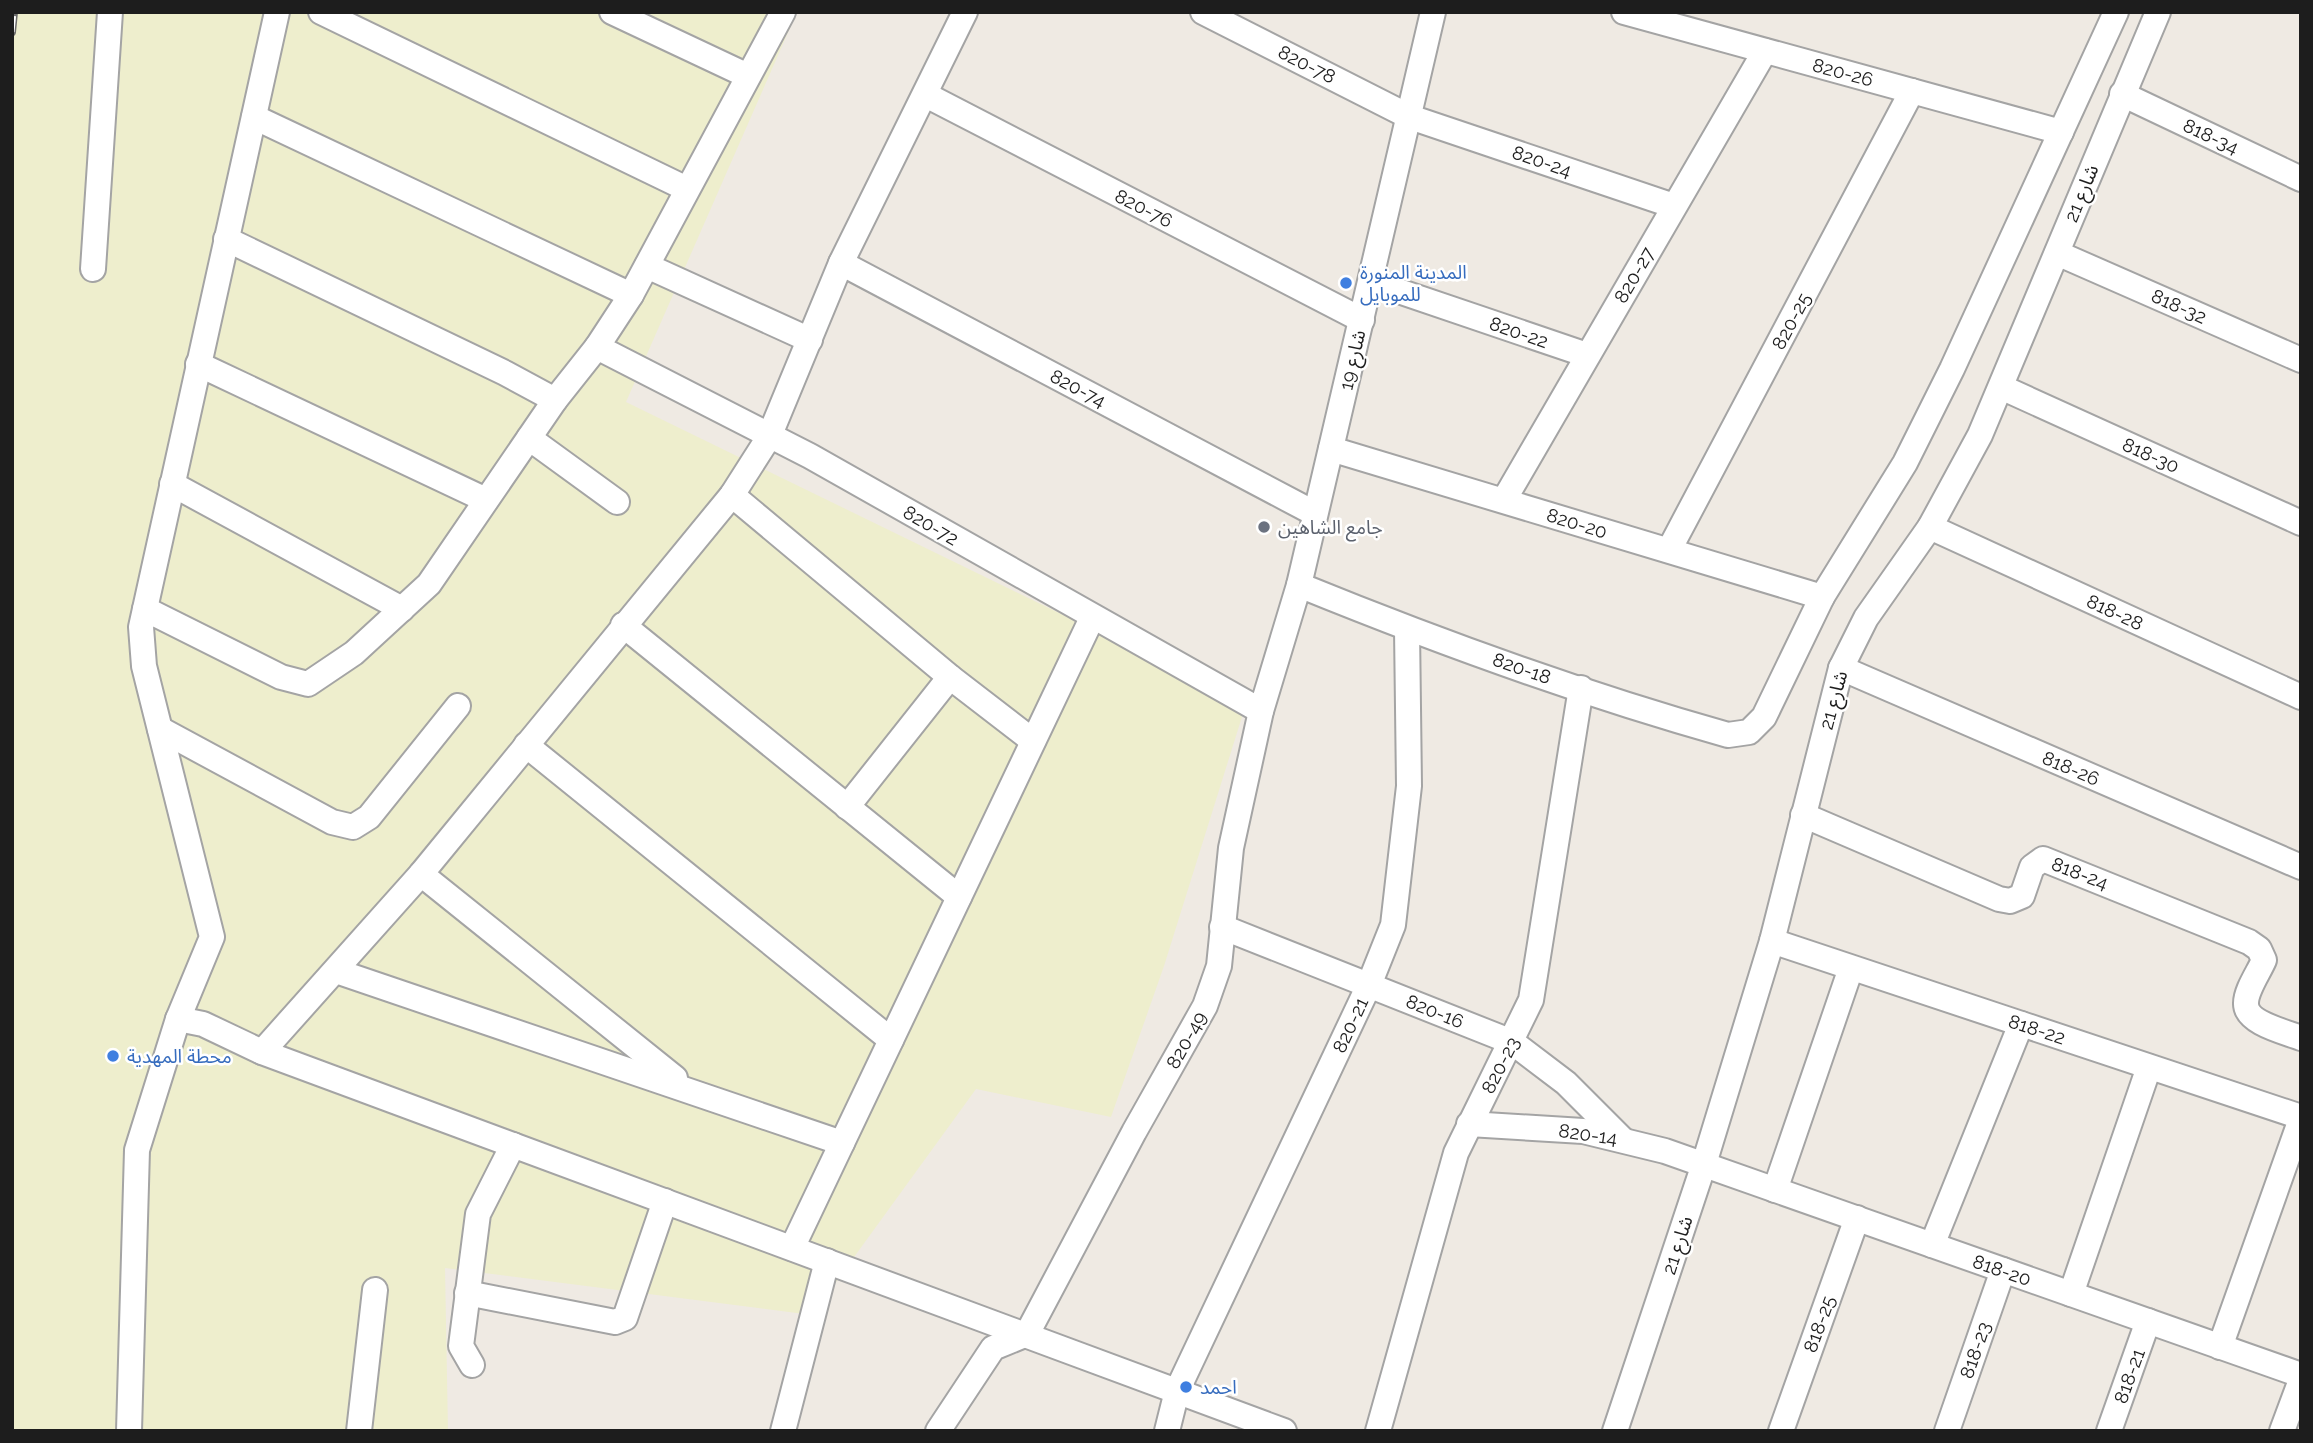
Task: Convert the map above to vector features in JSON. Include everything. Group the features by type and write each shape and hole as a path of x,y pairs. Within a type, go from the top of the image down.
{"street":[{"path":"93,269 110,12"},
{"path":"129,1431 137,1150 178,1018 212,937 144,666 141,626 277,12"},
{"path":"321,12 687,189"},
{"path":"612,12 748,76"},
{"path":"145,609 281,677 308,684 354,653 429,584 555,400 597,347 631,295 783,12"},
{"path":"262,1052 421,874 732,495 769,437 841,263 965,12"},
{"name":"820-78","path":"1203,12 1410,117"},
{"name":"شارع 19","path":"1299,586 1433,12"},
{"name":"820-26","path":"1624,12 2061,132"},
{"path":"1822,597 1878,508 1930,416 2116,12"},
{"name":"شارع 21","path":"1615,1431 1704,1164 1772,941 1841,668 1866,618 1930,527 1980,435 2158,12"},
{"name":"820-27","path":"1504,500 1765,51"},
{"name":"820-25","path":"1669,550 1912,91"},
{"name":"818-34","path":"2122,94 2301,179"},
{"name":"820-76","path":"926,95 1362,320"},
{"path":"254,117 631,295"},
{"name":"820-24","path":"1410,117 1674,206"},
{"path":"226,239 505,373 555,400"},
{"name":"818-32","path":"2057,253 2301,360"},
{"name":"820-74","path":"841,263 1314,513"},
{"path":"647,266 810,340"},
{"name":"820-22","path":"1372,282 1587,355"},
{"name":"820-72","path":"597,347 810,456 1091,618 1261,711"},
{"path":"198,363 486,500"},
{"name":"818-30","path":"2001,387 2301,523"},
{"path":"529,438 617,502"},
{"name":"820-20","path":"1331,449 1822,597"},
{"path":"172,484 402,609"},
{"path":"732,495 950,677 1033,741"},
{"name":"818-28","path":"1930,527 2301,697"},
{"name":"820-18","path":"1299,586 1407,629 1728,735 1749,732 1758,726 1822,597"},
{"name":"820-49","path":"1027,1335 1134,1132 1205,1006 1219,966 1231,848 1261,711 1299,586"},
{"path":"792,1248 1091,618"},
{"path":"623,625 959,897"},
{"name":"820-21","path":"1167,1431 1177,1391 1369,985 1393,925 1409,786 1407,629"},
{"name":"818-26","path":"1841,668 2301,867"},
{"path":"848,807 950,677"},
{"name":"820-23","path":"1378,1431 1456,1153 1527,1012 1534,987 1581,688"},
{"path":"160,729 331,822 353,827 369,817 458,706"},
{"path":"526,745 891,1040"},
{"name":"818-24","path":"1803,815 1999,899 2010,901 2022,895 2032,867 2043,859 2249,942 2259,950 2263,960 2246,1002 2249,1012 2255,1019 2301,1038"},
{"path":"421,874 689,1089"},
{"name":"820-16","path":"1222,927 1512,1042 1566,1083 1620,1138"},
{"name":"818-22","path":"1772,941 2301,1118"},
{"path":"1775,1190 1851,968"},
{"path":"336,971 842,1143"},
{"path":"178,1018 203,1024 262,1052 1284,1431"},
{"path":"1932,1245 2021,1024"},
{"path":"2071,1294 2149,1067"},
{"path":"2220,1347 2301,1118"},
{"name":"820-14","path":"1469,1124 1583,1131 1620,1138 1704,1164"},
{"path":"472,1365 461,1346 478,1214 513,1145"},
{"name":"818-20","path":"1704,1164 2301,1377"},
{"path":"467,1293 615,1322 625,1318 665,1201"},
{"name":"818-25","path":"1782,1431 1857,1218"},
{"path":"783,1431 827,1261"},
{"name":"818-23","path":"1947,1431 2003,1270"},
{"path":"359,1431 375,1290"},
{"name":"818-21","path":"2109,1431 2148,1321"},
{"path":"939,1431 993,1348 1027,1335"},
{"path":"2282,1431 2301,1377"}],"green space":[{"path":"12,12 797,12 626,402 1246,704 1164,966 1111,1117 976,1089 812,1315 445,1268 448,1431 12,1431"}],"railway":[{"path":"12,32 14,12"}],"place":[{"name":"المدينة المنورة للموبايل","path":"1346,283"},
{"name":"جامع الشاهين","path":"1264,527"},
{"name":"محطة المهدية","path":"113,1056"},
{"name":"احمد","path":"1186,1387"}]}
